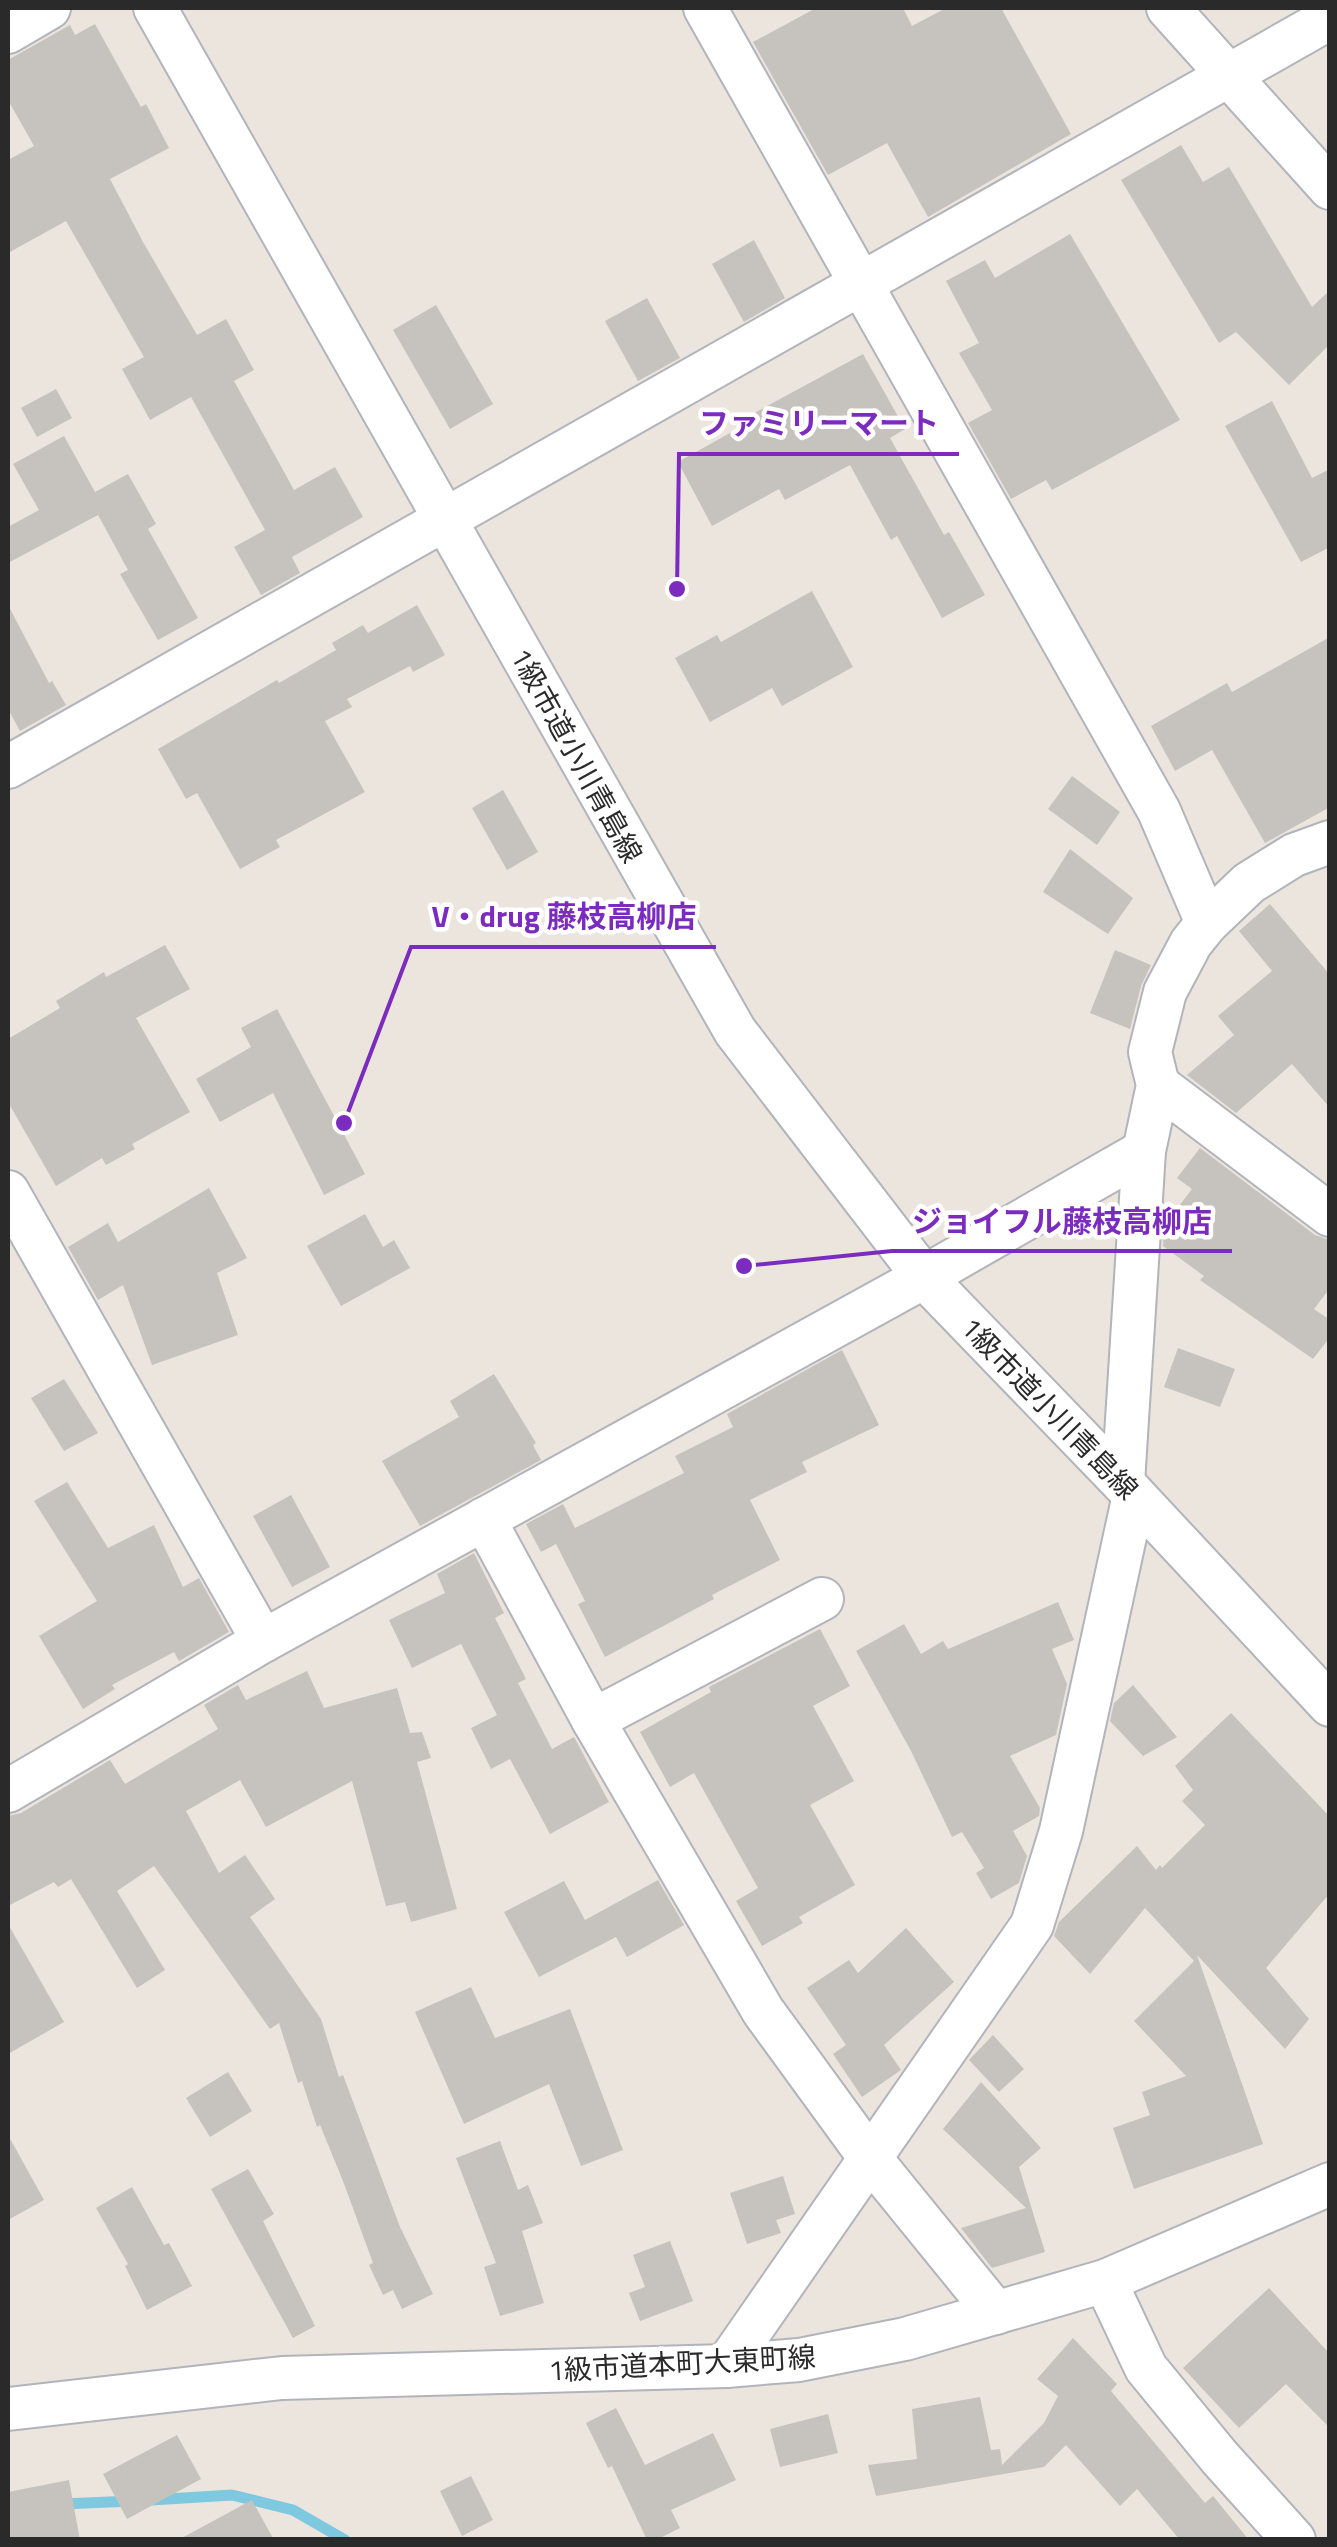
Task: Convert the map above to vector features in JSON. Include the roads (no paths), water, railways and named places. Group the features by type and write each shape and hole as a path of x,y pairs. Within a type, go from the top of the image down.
{"street":[{"path":"8,32 50,8"},
{"name":"1級市道小川青島線","path":"155,8 735,1031 924,1277 1330,1705"},
{"path":"705,8 1159,811 1207,923"},
{"path":"1168,8 1330,188"},
{"path":"8,767 1330,18"},
{"path":"726,2366 1032,1925 1061,1831 1129,1489 1144,1151 1158,1086 1150,1052 1165,992 1191,943 1250,883 1294,855 1330,842"},
{"path":"1158,1086 1330,1215"},
{"path":"8,1790 263,1641 924,1277 1144,1151"},
{"path":"8,1192 263,1641"},
{"path":"484,1519 593,1720 763,2011 870,2158 996,2313"},
{"path":"593,1720 822,1599"},
{"name":"1級市道本町大東町線","path":"8,2409 282,2378 726,2366 799,2360 905,2339 1105,2281 1330,2184"},
{"path":"1105,2281 1146,2368 1294,2540"}],"waterway":[{"path":"151,2500 232,2495 293,2510 345,2540"},
{"path":"62,2504 133,2501"}],"place":[{"name":"ファミリーマート","path":"677,589"},
{"name":"V・drug 藤枝高柳店","path":"344,1123"},
{"name":"ジョイフル藤枝高柳店","path":"744,1266"}]}
